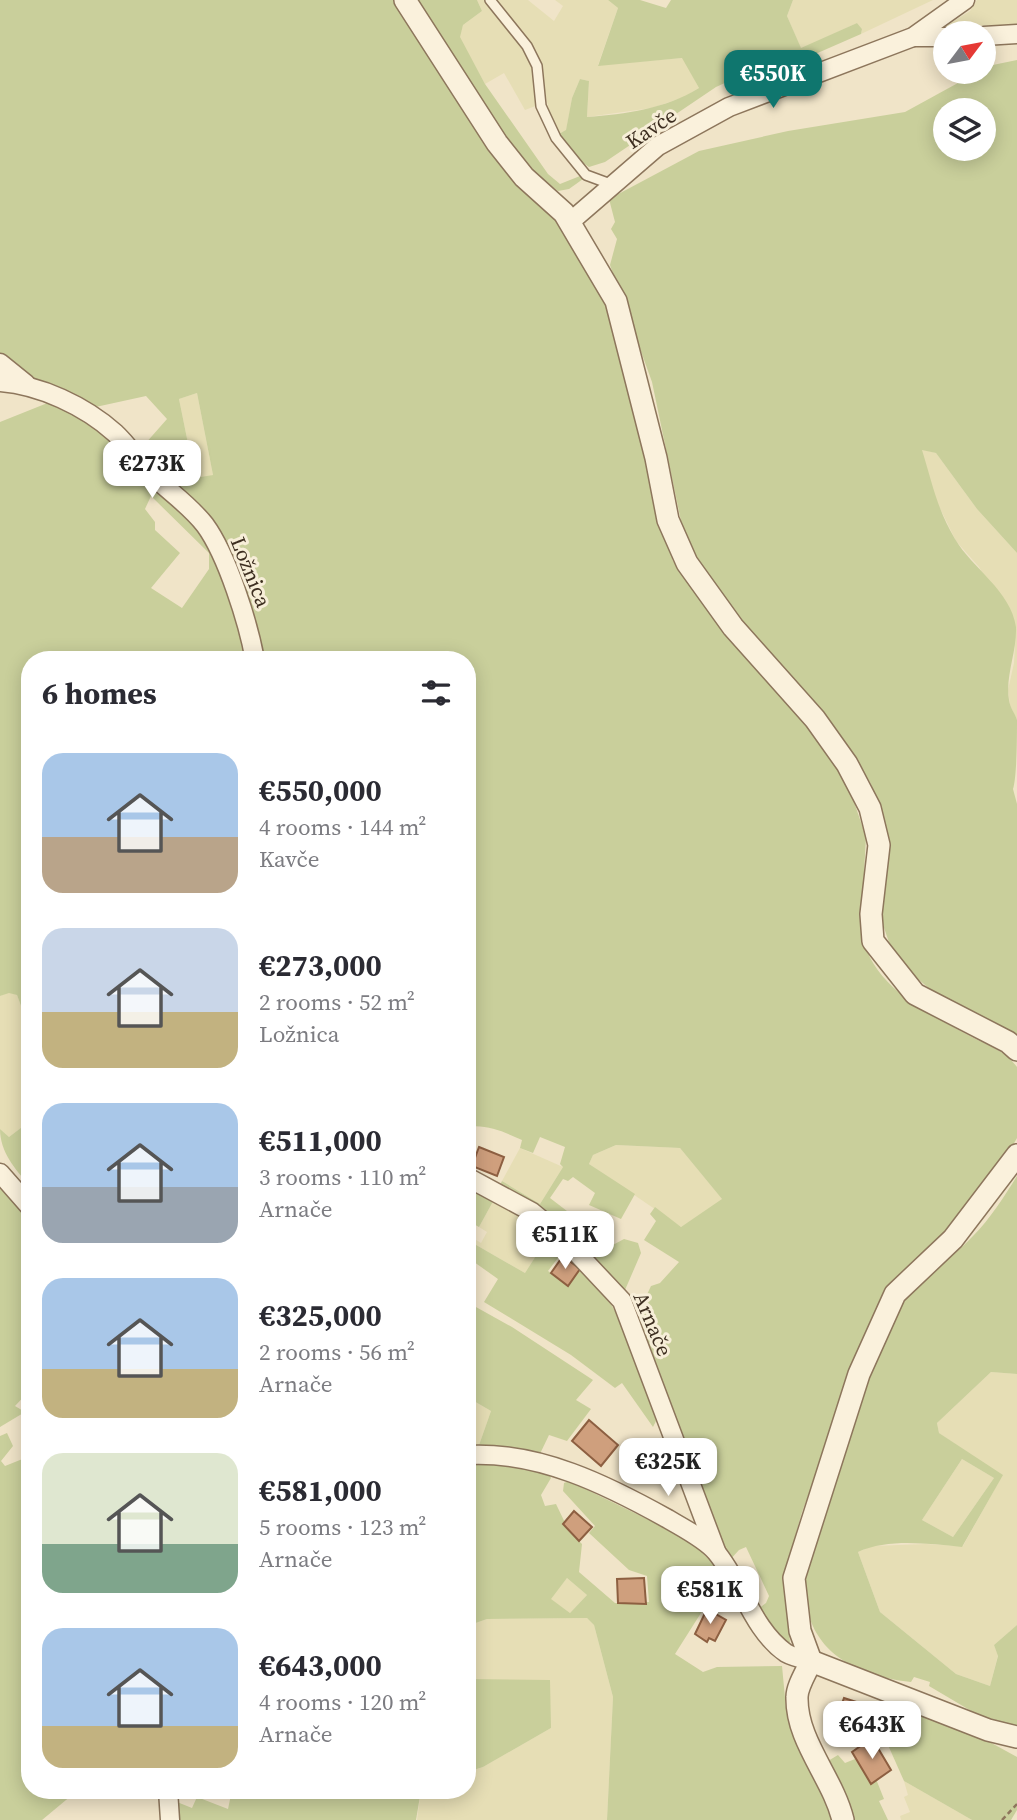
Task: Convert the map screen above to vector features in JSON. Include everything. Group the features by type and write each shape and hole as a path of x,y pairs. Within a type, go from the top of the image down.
{"street":[{"path":"405,0 497,143 524,177 570,222 615,301 656,458 668,520 687,563 733,627 814,719 847,764 870,808 879,845 871,914 873,941 915,994 1008,1042 1017,1050"},
{"name":"Kavče","path":"570,222 658,146 729,107 913,37 965,0"},
{"path":"996,35 1017,34"},
{"name":"Kavče","path":"913,37 933,37"},
{"name":"Ložnica","path":"0,363 26,384 96,417 205,526 234,588 253,651"},
{"name":"Ložnica","path":"0,382 26,384"},
{"path":"843,1820 838,1796 803,1731 796,1695 811,1661 800,1631 794,1578 859,1374 895,1294 953,1239 1017,1155"},
{"path":"0,1173 21,1197"},
{"name":"Arnače","path":"476,1182 532,1212 570,1244 622,1301 716,1551 767,1634 787,1654 811,1661"},
{"name":"Arnače","path":"476,1456 529,1460 576,1474 638,1502 716,1551"},
{"path":"811,1661 988,1730 1017,1737"},
{"path":"169,1799 170,1820"}],"lane":[{"path":"490,0 527,46 537,66 541,106 556,138 586,175 613,185"}],"path":[{"path":"1002,1820 1017,1804"}],"shaded area":[{"path":"477,0 487,0 530,57 538,105 525,110 504,73 485,84 459,37 463,25 482,11"},
{"path":"494,0 528,0 554,21 563,6 555,0 608,0 618,8 598,65 683,58 699,88 684,97 652,108 587,117 589,81 580,79 572,98 566,131 559,134 551,121 537,52 516,23"},
{"path":"793,0 933,0 861,34 862,29 857,23 801,49 787,16"},
{"path":"977,0 1017,0 1017,26 996,26 996,21 954,21 970,11"},
{"path":"197,393 213,475 200,480 195,478 179,399"},
{"path":"921,449 936,453 977,509 1017,553 1017,720 1010,705 1008,690 1014,663 1016,627 979,567 956,541 931,490"},
{"path":"9,992 17,995 21,1006 21,1128 9,1137 0,1129 0,996"},
{"path":"616,1145 680,1148 723,1200 681,1227 589,1164 593,1155"},
{"path":"520,1148 563,1167 540,1204 502,1181"},
{"path":"496,1196 551,1232 525,1273 476,1245 476,1240 481,1243 487,1232 479,1227"},
{"path":"991,1372 1017,1374 1017,1625 994,1645 998,1655 990,1686 956,1674 880,1612 858,1552 872,1546 963,1546 1002,1476 939,1433 937,1423"},
{"path":"476,1402 491,1411 476,1448"},
{"path":"962,1459 994,1478 953,1537 922,1520"},
{"path":"567,1578 587,1595 570,1613 550,1599"},
{"path":"587,1618 594,1625 613,1697 607,1820 417,1820 420,1799 476,1799 476,1769 551,1728 497,1681 476,1680 476,1623 487,1619"},
{"path":"904,1781 972,1820 901,1820 900,1816 910,1812 904,1797 908,1795"}],"green space":[{"path":"0,0 396,0 561,221 608,305 629,378 658,513 673,561 725,631 836,762 853,799 866,837 861,927 874,965 886,980 916,1005 1001,1052 1017,1067 1017,1138 1013,1145 964,1211 881,1299 802,1512 786,1569 784,1586 790,1642 786,1645 758,1609 766,1603 769,1596 746,1547 739,1550 728,1562 635,1320 651,1286 660,1283 679,1262 644,1240 656,1221 650,1214 655,1207 681,1227 722,1199 680,1148 616,1145 593,1155 589,1164 635,1194 621,1219 589,1205 595,1193 573,1177 568,1181 563,1179 550,1198 580,1221 570,1238 499,1187 502,1181 540,1204 563,1167 560,1164 565,1147 540,1137 533,1153 520,1148 522,1140 476,1126 476,651 258,651 228,563 137,453 167,419 146,396 91,408 46,389 0,357","holes":["197,393 213,475 195,478 179,399"]},
{"path":"416,0 477,0 482,11 463,25 460,37 485,84 548,174 560,184 580,176 583,179 569,189 558,191 521,162"},
{"path":"608,0 640,0 666,8 671,0 793,0 787,16 801,48 857,23 862,29 861,34 797,62 738,77 716,87 605,162 589,167 570,154 559,134 566,130 572,98 580,79 589,81 587,117 645,109 673,101 699,88 682,58 598,66 618,8"},
{"path":"1017,60 1017,553 977,509 936,453 922,450 949,528 962,550 1007,602 1016,627 1008,691 1017,720 1013,789 1017,804 1017,1036 931,990 912,974 892,951 881,919 889,843 882,811 870,782 823,711 739,618 690,547 681,521 652,382 610,265 617,239 611,229 615,222 609,199 699,151 788,131 905,112 956,84 996,84 996,64"},
{"path":"50,402 70,409 118,443 190,520 218,562 228,585 247,651 21,651 21,1006 17,995 9,993 0,996 0,422","holes":["151,496 209,553 209,569 182,608 151,588 180,553 155,530 155,522 145,509"]},
{"path":"21,1128 21,1175 6,1153 0,1129 9,1137"},
{"path":"1017,1176 1017,1374 991,1372 937,1423 939,1433 1003,1475 962,1547 896,1543 858,1552 880,1612 956,1674 990,1686 998,1656 994,1645 1017,1625 1017,1726 978,1715 929,1686 930,1682 914,1677 911,1682 887,1678 847,1663 831,1651 818,1636 805,1596 805,1571 815,1531 866,1384 898,1311 914,1290 979,1229","holes":["962,1459 994,1478 953,1537 922,1520"]},
{"path":"0,1181 21,1203 21,1400 15,1406 21,1410 21,1414 0,1427"},
{"path":"476,1188 496,1196 479,1227 476,1225"},
{"path":"587,1228 594,1228 597,1235 611,1246 624,1239 638,1243 641,1253 625,1290 618,1292 579,1245"},
{"path":"551,1232 567,1246 548,1271 568,1284 583,1263 610,1302 629,1338 656,1421 653,1427 622,1383 615,1388 571,1355 484,1302 498,1279 476,1263 476,1245 525,1273"},
{"path":"476,1307 593,1380 576,1400 591,1409 567,1441 549,1435 538,1458 478,1448 491,1411 476,1402"},
{"path":"7,1433 13,1446 1,1461 5,1466 21,1460 21,1799 67,1799 42,1820 0,1820 0,1436"},
{"path":"487,1457 548,1472 551,1478 541,1495 545,1506 556,1504 569,1531 582,1544 579,1572 615,1603 649,1602 647,1576 629,1570 589,1533 595,1526 563,1491 564,1483 569,1481 690,1540 719,1570 736,1598 727,1610 706,1605 675,1654 703,1672 717,1667 782,1666 786,1708 791,1723 836,1820 607,1820 613,1697 594,1625 587,1618 487,1619 476,1623 476,1458","holes":["567,1578 587,1595 570,1613 551,1599"]},
{"path":"476,1679 550,1680 551,1728 476,1769"},
{"path":"905,1709 966,1729 1017,1757 1017,1810 1011,1820 972,1820 904,1781 888,1745 889,1735"},
{"path":"838,1755 845,1763 855,1759 869,1777 874,1774 884,1799 879,1801 888,1820 852,1820 828,1761"},
{"path":"196,1799 202,1799 228,1809 230,1799 420,1799 416,1820 176,1820 177,1802 192,1808"}],"building":[{"path":"479,1147 504,1157 497,1176 476,1168"},
{"path":"563,1256 580,1269 568,1286 551,1273"},
{"path":"589,1420 618,1445 601,1466 572,1441"},
{"path":"574,1511 592,1527 579,1541 563,1524"},
{"path":"644,1578 646,1604 618,1603 617,1579"},
{"path":"707,1609 726,1620 715,1641 709,1638 707,1642 695,1634"},
{"path":"844,1698 881,1710 875,1733 865,1730 862,1741 831,1733"},
{"path":"872,1738 891,1770 871,1784 852,1752"}]}
